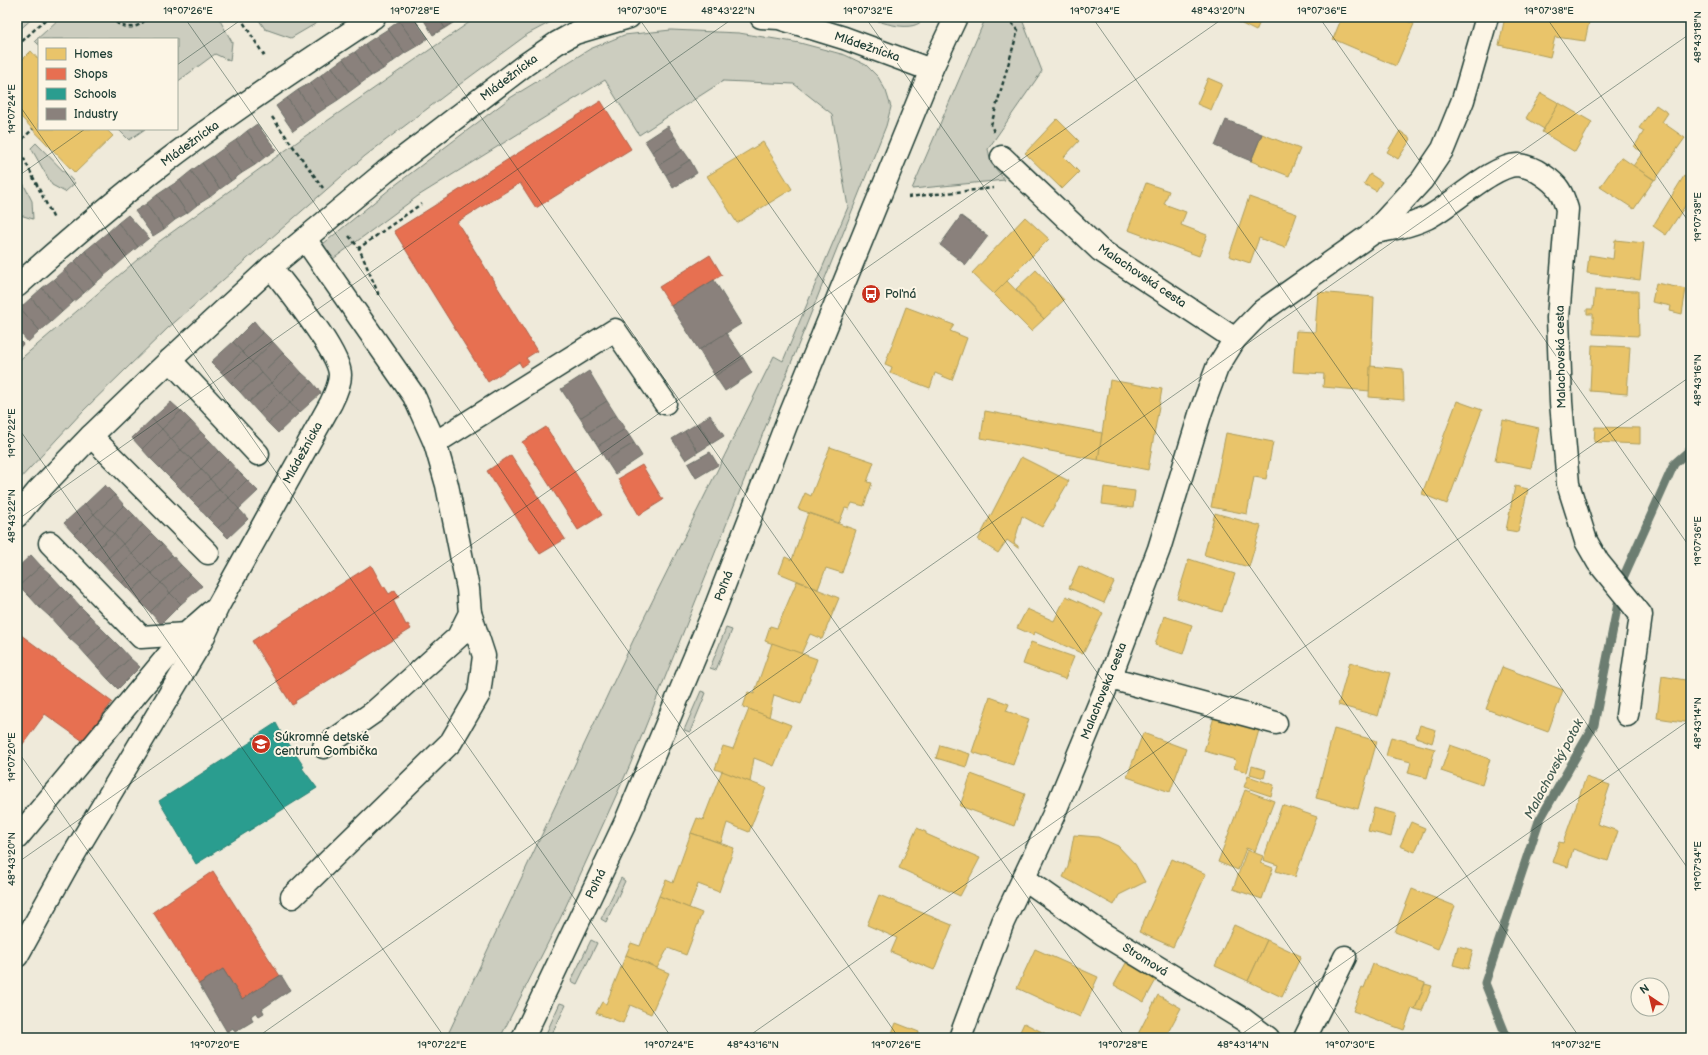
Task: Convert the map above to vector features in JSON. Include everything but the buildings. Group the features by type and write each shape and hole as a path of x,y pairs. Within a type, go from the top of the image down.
{"street":[{"name":"Mládežnícka","path":"17,286 66,243 156,169 280,79 374,17"},
{"name":"Mládežnícka","path":"17,516 36,492 91,436 170,360 271,267 385,172 525,65 575,32 629,17"},
{"name":"Mládežnícka","path":"773,17 844,38 931,70"},
{"name":"Poľná","path":"523,1038 626,822 714,611 786,425 931,70 956,17"},
{"name":"Malachovská cesta","path":"960,1038 1003,922 1053,816 1110,678 1159,549 1201,411 1217,368 1235,339 1262,310 1374,232 1422,180 1443,149 1463,100 1487,17"},
{"name":"Malachovská cesta","path":"1002,157 1100,250 1235,339"},
{"name":"Malachovská cesta","path":"1374,232 1400,228 1428,218 1500,169 1518,165 1535,170 1552,181 1563,194 1567,209 1558,318 1561,402 1568,484 1586,541 1598,562 1641,615 1626,715"},
{"path":"292,897 451,742 479,694 484,656 470,613 468,589 447,485 435,443 414,396 305,239"},
{"name":"Mládežnícka","path":"194,638 218,606 331,404 340,376 339,367 332,351 271,267"},
{"path":"435,443 615,330 665,403"},
{"path":"170,360 258,454"},
{"path":"91,436 208,553"},
{"path":"50,543 141,637 194,638"},
{"path":"324,747 374,712 458,637 470,613"},
{"path":"17,838 194,638"},
{"path":"17,956 194,638"},
{"path":"1110,678 1276,723"},
{"name":"Stromová","path":"1025,878 1103,934 1244,1020 1268,1038"},
{"path":"1305,1038 1345,957"}],"path":[{"path":"17,46 48,17"},
{"path":"111,17 116,23 129,28 141,24 147,17"},
{"path":"240,17 280,79"},
{"path":"1002,157 991,124 1018,30 1006,17"},
{"path":"256,96 323,189"},
{"path":"33,129 17,145 66,243"},
{"path":"902,198 1030,184"},
{"path":"368,330 378,293 359,248 421,204"}],"shaded area":[{"path":"17,17 34,17 17,32"},
{"path":"61,17 218,17 232,42 230,61 215,54 178,81 178,38 38,38"},
{"path":"257,17 327,17 291,38 265,29"},
{"path":"477,17 560,17 528,34 365,156 168,328 84,410 17,482 17,362 157,243 304,137"},
{"path":"864,17 925,17 920,23 913,26 896,26"},
{"path":"986,17 1021,17 1042,71 988,149 991,163 1005,180 912,189"},
{"path":"671,30 739,33 800,43 845,55 866,65 878,77 886,91 891,107 886,126 630,765 560,919 500,1038 444,1038 449,1032 639,628 774,356 783,361 848,207 832,114 794,84 723,81 639,135 605,80 418,196 333,259 323,244 390,189 510,98 590,49 624,35"},
{"path":"119,130 144,130 129,140"},
{"path":"36,143 75,183 65,192 52,185 31,148"},
{"path":"17,171 32,201 33,219 17,214"},
{"path":"726,628 732,630 716,670 710,668"},
{"path":"701,691 706,693 690,732 684,730"},
{"path":"621,878 625,881 606,922 601,919"},
{"path":"591,940 597,943 577,984 571,981"},
{"path":"560,1003 566,1005 550,1038 544,1038"}],"waterway":[{"name":"Malachovský potok","path":"1507,1038 1485,983 1539,821 1594,725 1623,578 1674,464 1691,449"}],"place":[{"name":"Poľná","path":"871,294"},
{"name":"Súkromné detské centrum Gombička","path":"261,744"}]}
